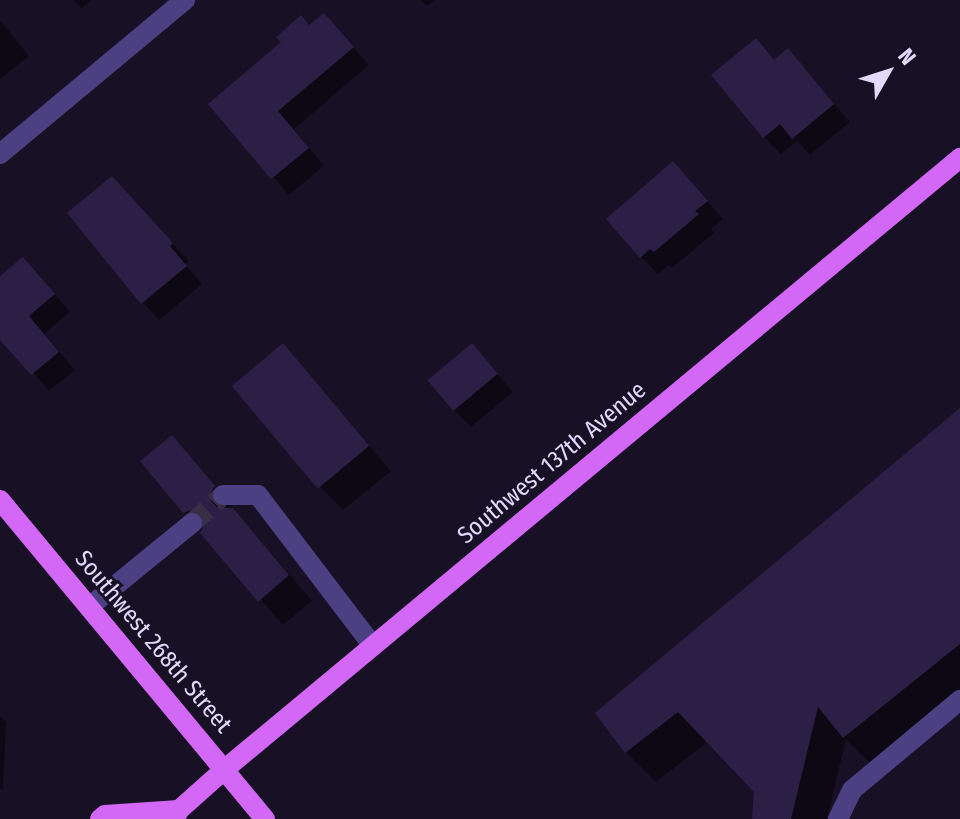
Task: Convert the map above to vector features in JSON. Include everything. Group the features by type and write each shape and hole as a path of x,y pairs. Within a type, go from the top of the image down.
{"main road":[{"name":"Southwest 137th Avenue","path":"100,819 105,815 177,814 225,769 960,158"},
{"name":"Southwest 268th Street","path":"0,500 265,819"}],"street":[{"path":"0,154 185,0"},
{"path":"223,495 258,495 373,646"},
{"path":"89,607 192,523"},
{"path":"838,819 852,790 960,700"}],"building":[{"path":"324,13 354,47 278,111 309,148 271,179 208,104 281,42 276,37 301,15 309,25"},
{"path":"756,38 774,60 788,48 834,104 792,139 780,124 763,138 711,75"},
{"path":"673,161 708,201 695,211 699,214 654,252 650,249 640,258 606,219"},
{"path":"112,176 173,243 170,246 187,266 141,304 67,213"},
{"path":"23,257 55,294 29,316 59,352 31,375 0,340 0,276"},
{"path":"283,343 369,446 318,489 232,386"},
{"path":"472,343 498,374 453,411 428,380"},
{"path":"960,408 960,644 843,738 818,707 791,819 752,819 754,792 678,712 625,753 595,713"},
{"path":"172,435 215,486 210,494 212,502 217,507 233,508 289,575 258,602 200,533 205,522 202,514 191,510 183,513 140,461"}],"tunnel":[{"path":"192,523 223,495"}]}
